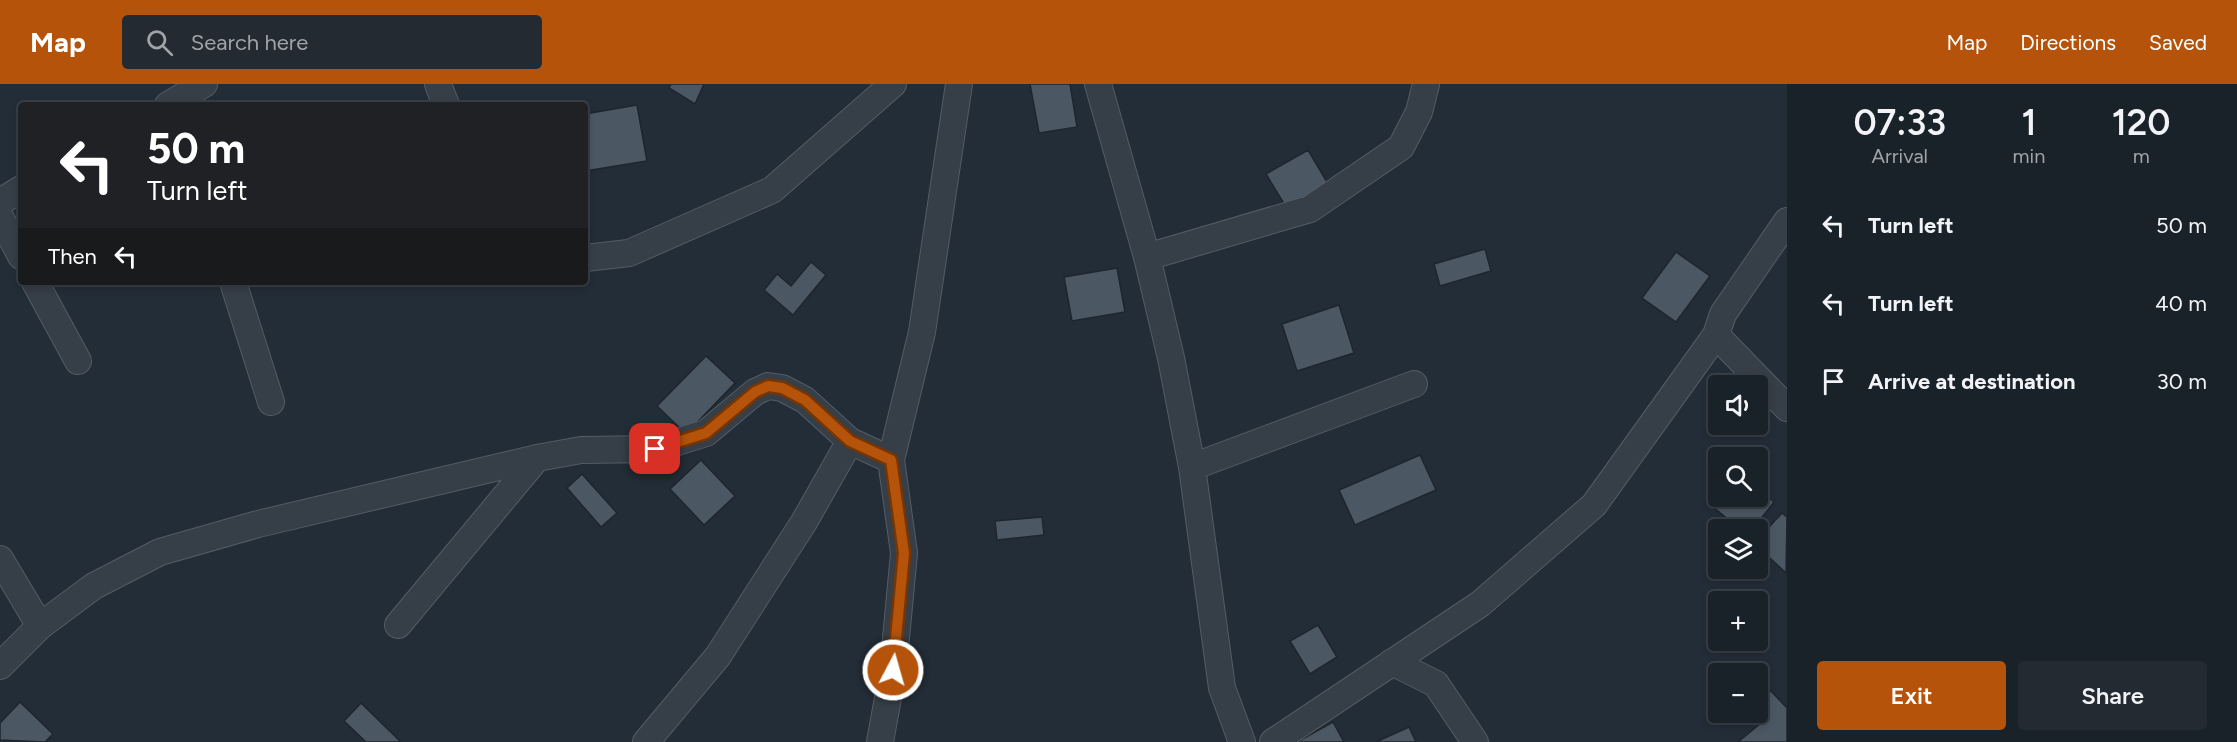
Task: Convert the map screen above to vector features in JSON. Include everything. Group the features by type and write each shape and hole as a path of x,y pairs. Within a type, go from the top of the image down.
{"street":[{"path":"173,102 204,84"},
{"path":"438,84 445,102"},
{"path":"588,258 630,253 772,190 892,84"},
{"path":"880,742 893,670 904,553 891,460 922,332 959,84"},
{"path":"1098,84 1147,257 1192,467 1222,688 1242,742"},
{"path":"1147,257 1310,209 1401,147 1419,112 1426,84"},
{"path":"0,202 18,191"},
{"path":"0,217 18,250"},
{"path":"1273,742 1480,604 1594,506 1716,336 1724,315 1787,221"},
{"path":"37,285 78,361"},
{"path":"234,285 271,402"},
{"path":"1716,336 1787,408"},
{"path":"1192,467 1414,384"},
{"path":"0,666 40,626 94,586 160,552 258,524 537,458 580,450 655,449 706,433 755,392 768,386 782,388 805,400 850,441 891,460"},
{"path":"646,742 718,656 804,522 850,441"},
{"path":"398,625 537,458"},
{"path":"0,559 40,626"},
{"path":"1392,662 1436,684 1475,742"}],"building":[{"path":"671,84 704,84 695,104 669,88"},
{"path":"1030,84 1070,84 1077,127 1039,133"},
{"path":"637,105 647,161 588,171 588,113"},
{"path":"1308,150 1330,187 1289,212 1266,174"},
{"path":"1485,249 1491,271 1440,286 1434,264"},
{"path":"1676,252 1710,276 1676,322 1642,298"},
{"path":"811,262 826,275 793,315 764,290 777,274 791,286"},
{"path":"1117,268 1125,312 1072,321 1064,277"},
{"path":"1339,305 1354,353 1297,371 1282,324"},
{"path":"706,356 735,383 686,434 657,406"},
{"path":"1420,455 1436,490 1355,525 1339,490"},
{"path":"701,460 735,496 704,525 670,489"},
{"path":"582,474 617,513 601,527 567,488"},
{"path":"1768,497 1774,502 1761,519 1728,519 1713,507 1768,507"},
{"path":"1782,513 1787,517 1786,573 1768,556 1768,528"},
{"path":"1042,517 1044,535 997,540 995,521"},
{"path":"1318,625 1337,657 1310,674 1290,641"},
{"path":"1771,691 1787,708 1787,742 1738,742 1761,723 1768,723 1768,693"},
{"path":"20,702 53,734 45,742 0,740 0,723"},
{"path":"361,703 401,742 366,742 344,721"},
{"path":"1333,722 1344,742 1297,742"},
{"path":"1409,727 1416,742 1378,742 1378,741"}],"route":[{"path":"655,449 706,433 755,392 768,386 782,388 805,400 850,441 891,460 904,553 893,670"}]}
